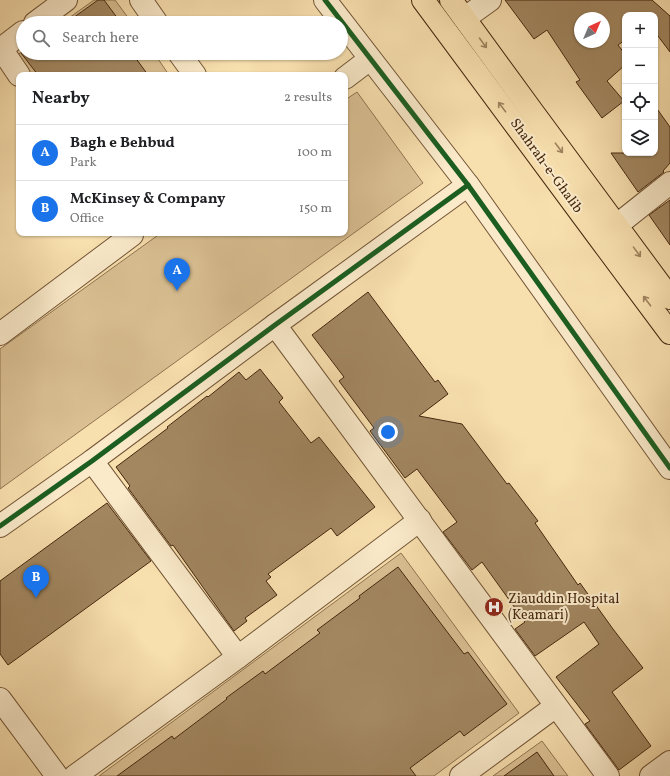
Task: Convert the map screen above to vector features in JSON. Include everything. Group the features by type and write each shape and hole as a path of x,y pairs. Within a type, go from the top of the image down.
{"main road":[{"name":"Shahrah-e-Ghalib","path":"423,0 670,332"},
{"name":"Shahrah-e-Ghalib","path":"451,0 670,298"}],"street":[{"path":"44,16 66,0"},
{"path":"141,0 152,16"},
{"path":"325,0 337,16"},
{"path":"464,18 490,0"},
{"path":"348,30 468,185 670,468"},
{"path":"16,37 0,48 17,72"},
{"path":"348,76 370,59"},
{"path":"184,60 192,72"},
{"path":"600,239 670,183"},
{"path":"0,526 92,461 468,185"},
{"path":"0,334 129,236"},
{"path":"275,326 608,776"},
{"path":"92,461 238,657"},
{"path":"75,776 238,657 420,520"},
{"path":"0,699 57,776"},
{"path":"461,776 556,706"},
{"path":"651,776 670,762"}],"shaded area":[{"path":"94,0 115,0 127,16 72,16"},
{"path":"16,56 16,60 159,60 167,72 23,72 13,58"},
{"path":"357,92 423,183 0,489 0,349 157,236 348,236 348,98"},
{"path":"401,553 519,713 434,776 99,776"},
{"path":"542,741 568,776 493,776"}],"building":[{"path":"98,0 104,0 116,16 76,16"},
{"path":"505,0 652,0 670,16 670,52 658,36 658,12 622,12 622,42 618,45 622,50 622,68 607,81 622,99 622,103 602,118 576,82 580,80 547,30 534,39"},
{"path":"26,60 137,60 146,72 36,72"},
{"path":"658,110 670,127 670,163 663,171 664,172 638,192 611,153 622,153 622,156 658,156"},
{"path":"670,200 670,245 649,215"},
{"path":"368,292 435,382 438,380 448,394 419,416 462,424 507,484 509,483 538,521 535,523 578,585 580,583 643,668 612,692 651,746 619,770 585,724 590,721 556,677 599,644 584,622 535,656 515,629 525,622 482,562 472,570 443,532 457,522 417,469 405,478 370,431 374,428 339,381 344,377 312,335"},
{"path":"260,369 283,398 279,402 311,443 319,437 375,507 337,536 331,528 268,574 271,577 266,581 277,595 245,618 247,621 234,631 173,545 171,546 128,488 130,486 116,467 239,372 246,380"},
{"path":"107,503 151,561 8,665 0,654 0,581"},
{"path":"398,567 464,654 468,652 507,704 464,736 460,731 410,768 416,776 117,776 172,736 174,739 263,671 265,674 320,633 317,630"},
{"path":"537,752 554,776 504,776"}],"cycle path":[{"path":"325,0 337,16"},
{"path":"348,30 468,185 670,468"},
{"path":"0,526 92,461 275,325 468,185"}],"place":[{"name":"Bagh e Behbud","path":"177,291"},
{"name":"McKinsey & Company","path":"36,598"},
{"name":"Ziauddin Hospital (Keamari)","path":"494,607"}]}
